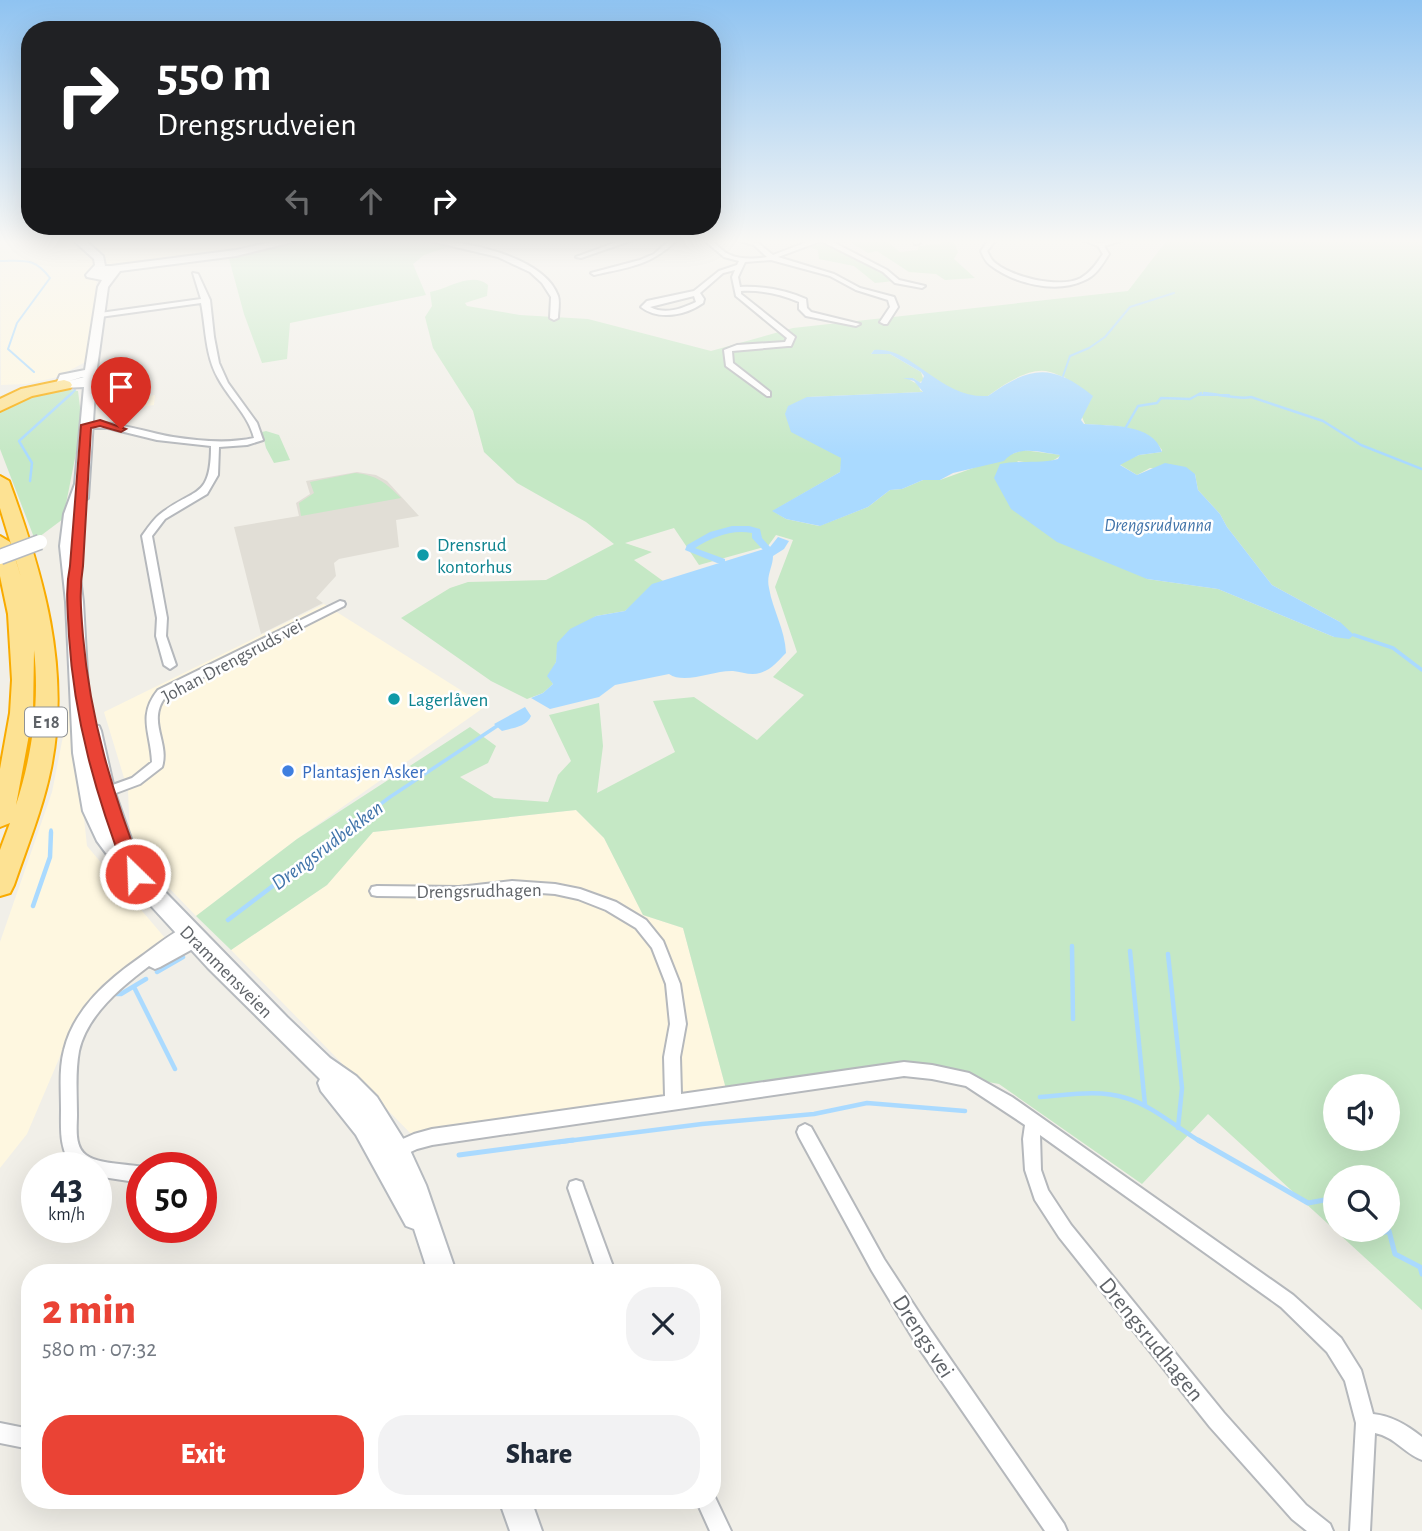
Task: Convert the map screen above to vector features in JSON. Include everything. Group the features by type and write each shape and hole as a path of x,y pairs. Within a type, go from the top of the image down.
{"highway":[{"path":"0,387 76,379"},
{"path":"0,406 27,392 76,379"},
{"name":"E 18","path":"0,481 19,533 38,602 46,648 48,693 39,768 0,885"},
{"name":"E 18","path":"0,542 21,619 25,696 14,771 0,818"}],"main road":[{"path":"76,379 91,357 95,311"},
{"path":"76,379 100,311"},
{"name":"Drammensveien","path":"76,379 79,387 90,397 80,487 71,534 73,586 80,684 94,735 102,833 119,860 192,937 321,1066 341,1077 370,1108 409,1206 430,1237 439,1264"},
{"path":"0,557 71,534"},
{"path":"519,1509 526,1531"}],"street":[{"path":"100,315 125,311"},
{"path":"86,425 100,423 156,437 215,443 255,441 260,438 218,371 209,335 207,311"},
{"path":"554,311 554,317"},
{"path":"760,311 789,332 791,337 788,344 728,350 729,364 767,394"},
{"path":"805,311 856,324"},
{"path":"884,322 891,311"},
{"path":"170,665 161,636 162,618 147,536 162,517 204,492 209,486 215,475 215,443"},
{"name":"Johan Drengsruds vei","path":"99,792 136,781 158,764 150,710 162,693 340,604"},
{"name":"Drengsrudhagen","path":"377,891 459,892 512,886 555,889 580,894 611,906 642,924 658,945 673,984 678,1024 672,1056 673,1100"},
{"path":"72,1152 69,1147 69,1092 74,1042 99,1000 132,974 181,951 192,937"},
{"path":"390,1154 432,1137 673,1100 904,1069 969,1080 1034,1122 1287,1301 1334,1345 1354,1377 1366,1423 1360,1531"},
{"name":"Drengsrudhagen","path":"1034,1122 1031,1139 1033,1170 1041,1194 1065,1231 1217,1420 1299,1512 1322,1531"},
{"name":"Drengs vei","path":"806,1132 878,1265 924,1338 1057,1531"},
{"path":"576,1188 603,1264"},
{"path":"1366,1423 1384,1423 1408,1437 1422,1450"},
{"path":"0,1433 21,1437"},
{"path":"710,1509 721,1531"}],"shaded area":[{"path":"0,311 93,311 87,361 58,377 26,384 1,385"},
{"path":"155,395 154,405 105,412 106,402 124,402 136,398 142,400 142,397"},
{"path":"357,472 376,475 387,481 419,516 396,520 399,547 339,559 334,563 336,576 316,598 323,603 261,634 234,527 299,516 296,503 310,494 306,481"},
{"path":"324,604 486,706 297,839 196,916 145,863 130,835 128,791 104,712"},
{"path":"71,696 87,846 165,938 108,981 78,1014 27,1134 0,1168 0,942 52,792"},
{"path":"576,810 604,838 643,915 683,928 726,1089 418,1141 231,950 327,885 373,832"}],"green space":[{"path":"243,311 346,311 290,323 287,359 262,363"},
{"path":"429,311 499,311 588,319 711,351 793,328 943,311 1422,311 1422,1310 1348,1242 1400,1242 1400,1165 1323,1165 1323,1219 1208,1114 1142,1184 999,1084 901,1066 726,1089 683,928 643,915 604,838 576,810 373,832 327,885 231,950 196,916 297,839 470,727 496,746 488,763 460,777 494,798 548,802 558,775 571,761 549,715 599,703 603,746 597,793 675,752 653,701 694,697 757,740 804,695 773,677 797,652 775,587 793,540 776,535 768,546 699,565 674,528 625,543 652,552 634,560 663,581 625,611 596,616 558,643 556,662 549,677 553,684 543,693 527,699 491,681 401,618 450,588 468,582 546,580 614,544 586,522 517,483 484,452 473,411 433,348 425,317","holes":["874,350 897,354 946,387 972,396 988,396 1017,378 1034,372 1050,372 1065,377 1085,424 1117,426 1138,431 1147,435 1162,450 1139,455 1119,464 1137,475 1150,468 1195,474 1198,490 1220,514 1272,585 1340,622 1334,637 1218,589 1147,579 1017,461 1046,462 1061,455 1023,450 940,480 923,480 902,489 890,490 868,507 819,526 786,519 773,511 840,472 842,458 820,446 807,397 923,392 919,385 910,380 913,378 919,382 924,381 921,372 890,354 871,354"]},
{"path":"63,389 78,391 82,423 63,519 35,540 0,449 0,412 17,398"},
{"path":"262,432 279,435 290,460 274,463"},
{"path":"355,473 381,481 401,498 301,516 299,503 314,493 310,482"}],"water":[{"name":"Drengsrudvanna","path":"874,350 901,356 955,389 971,395 988,396 1016,379 1041,372 1065,378 1078,385 1093,396 1081,420 1084,424 1118,426 1140,431 1150,436 1162,452 1139,455 1120,465 1137,475 1165,463 1186,467 1195,474 1198,490 1220,514 1272,585 1340,622 1354,635 1349,639 1334,637 1218,589 1147,579 1057,542 1011,509 994,478 1000,464 1058,459 1060,455 1023,451 1004,461 953,473 940,480 923,480 902,489 890,490 868,507 820,526 786,519 772,511 840,472 841,458 791,432 785,414 788,406 807,397 923,392 914,381 903,378 913,378 921,383 924,376 921,372 890,354 871,354"},
{"path":"778,537 789,541 784,549 773,556 768,583 786,653 768,670 757,674 725,671 691,678 669,674 615,685 599,697 550,709 531,698 543,693 553,684 547,676 556,662 557,643 570,629 596,616 625,611 652,584 770,547"},
{"path":"525,707 531,716 523,725 502,731 494,724"}],"waterway":[{"name":"Drengsrudbekken","path":"25,311 17,323 8,349 34,372"},
{"path":"1063,376 1070,356 1105,337 1126,311"},
{"name":"Drengsrudbekken","path":"72,393 75,390"},
{"name":"Drengsrudbekken","path":"30,481 32,463 19,441 72,393"},
{"path":"1126,427 1138,406 1157,403 1161,398 1190,399 1201,393"},
{"path":"1204,393 1220,395"},
{"path":"1198,395 1220,395"},
{"path":"1220,395 1229,395"},
{"path":"1220,395 1251,397 1323,421 1361,445 1422,469"},
{"path":"721,561 690,550 690,547 713,535 741,528 757,531 757,538 766,548"},
{"path":"1354,635 1393,648 1422,670"},
{"name":"Drengsrudbekken","path":"342,833 390,797 497,726"},
{"name":"Drengsrudbekken","path":"33,906 50,857 51,832"},
{"name":"Drengsrudbekken","path":"228,920 344,832"},
{"path":"1072,946 1073,1019"},
{"path":"1130,951 1145,1105"},
{"path":"1168,954 1182,1088 1178,1127"},
{"path":"157,972 183,957"},
{"path":"114,994 121,994 146,979"},
{"path":"134,987 175,1069"},
{"path":"1040,1097 1094,1093 1116,1095 1136,1102 1178,1127"},
{"path":"559,1142 702,1124 814,1114 867,1103 965,1111"},
{"path":"1178,1127 1201,1142"},
{"path":"459,1155 573,1140"},
{"path":"1198,1140 1308,1203 1323,1200"},
{"path":"1392,1242 1395,1254 1420,1267 1422,1274"}],"place":[{"name":"Drensrud kontorhus","path":"423,555"},
{"name":"Lagerlåven","path":"394,699"},
{"name":"Plantasjen Asker","path":"288,771"}],"route":[{"path":"121,429 100,423 86,425 77,566 73,586 80,684 94,735 104,793 135,874"}]}
